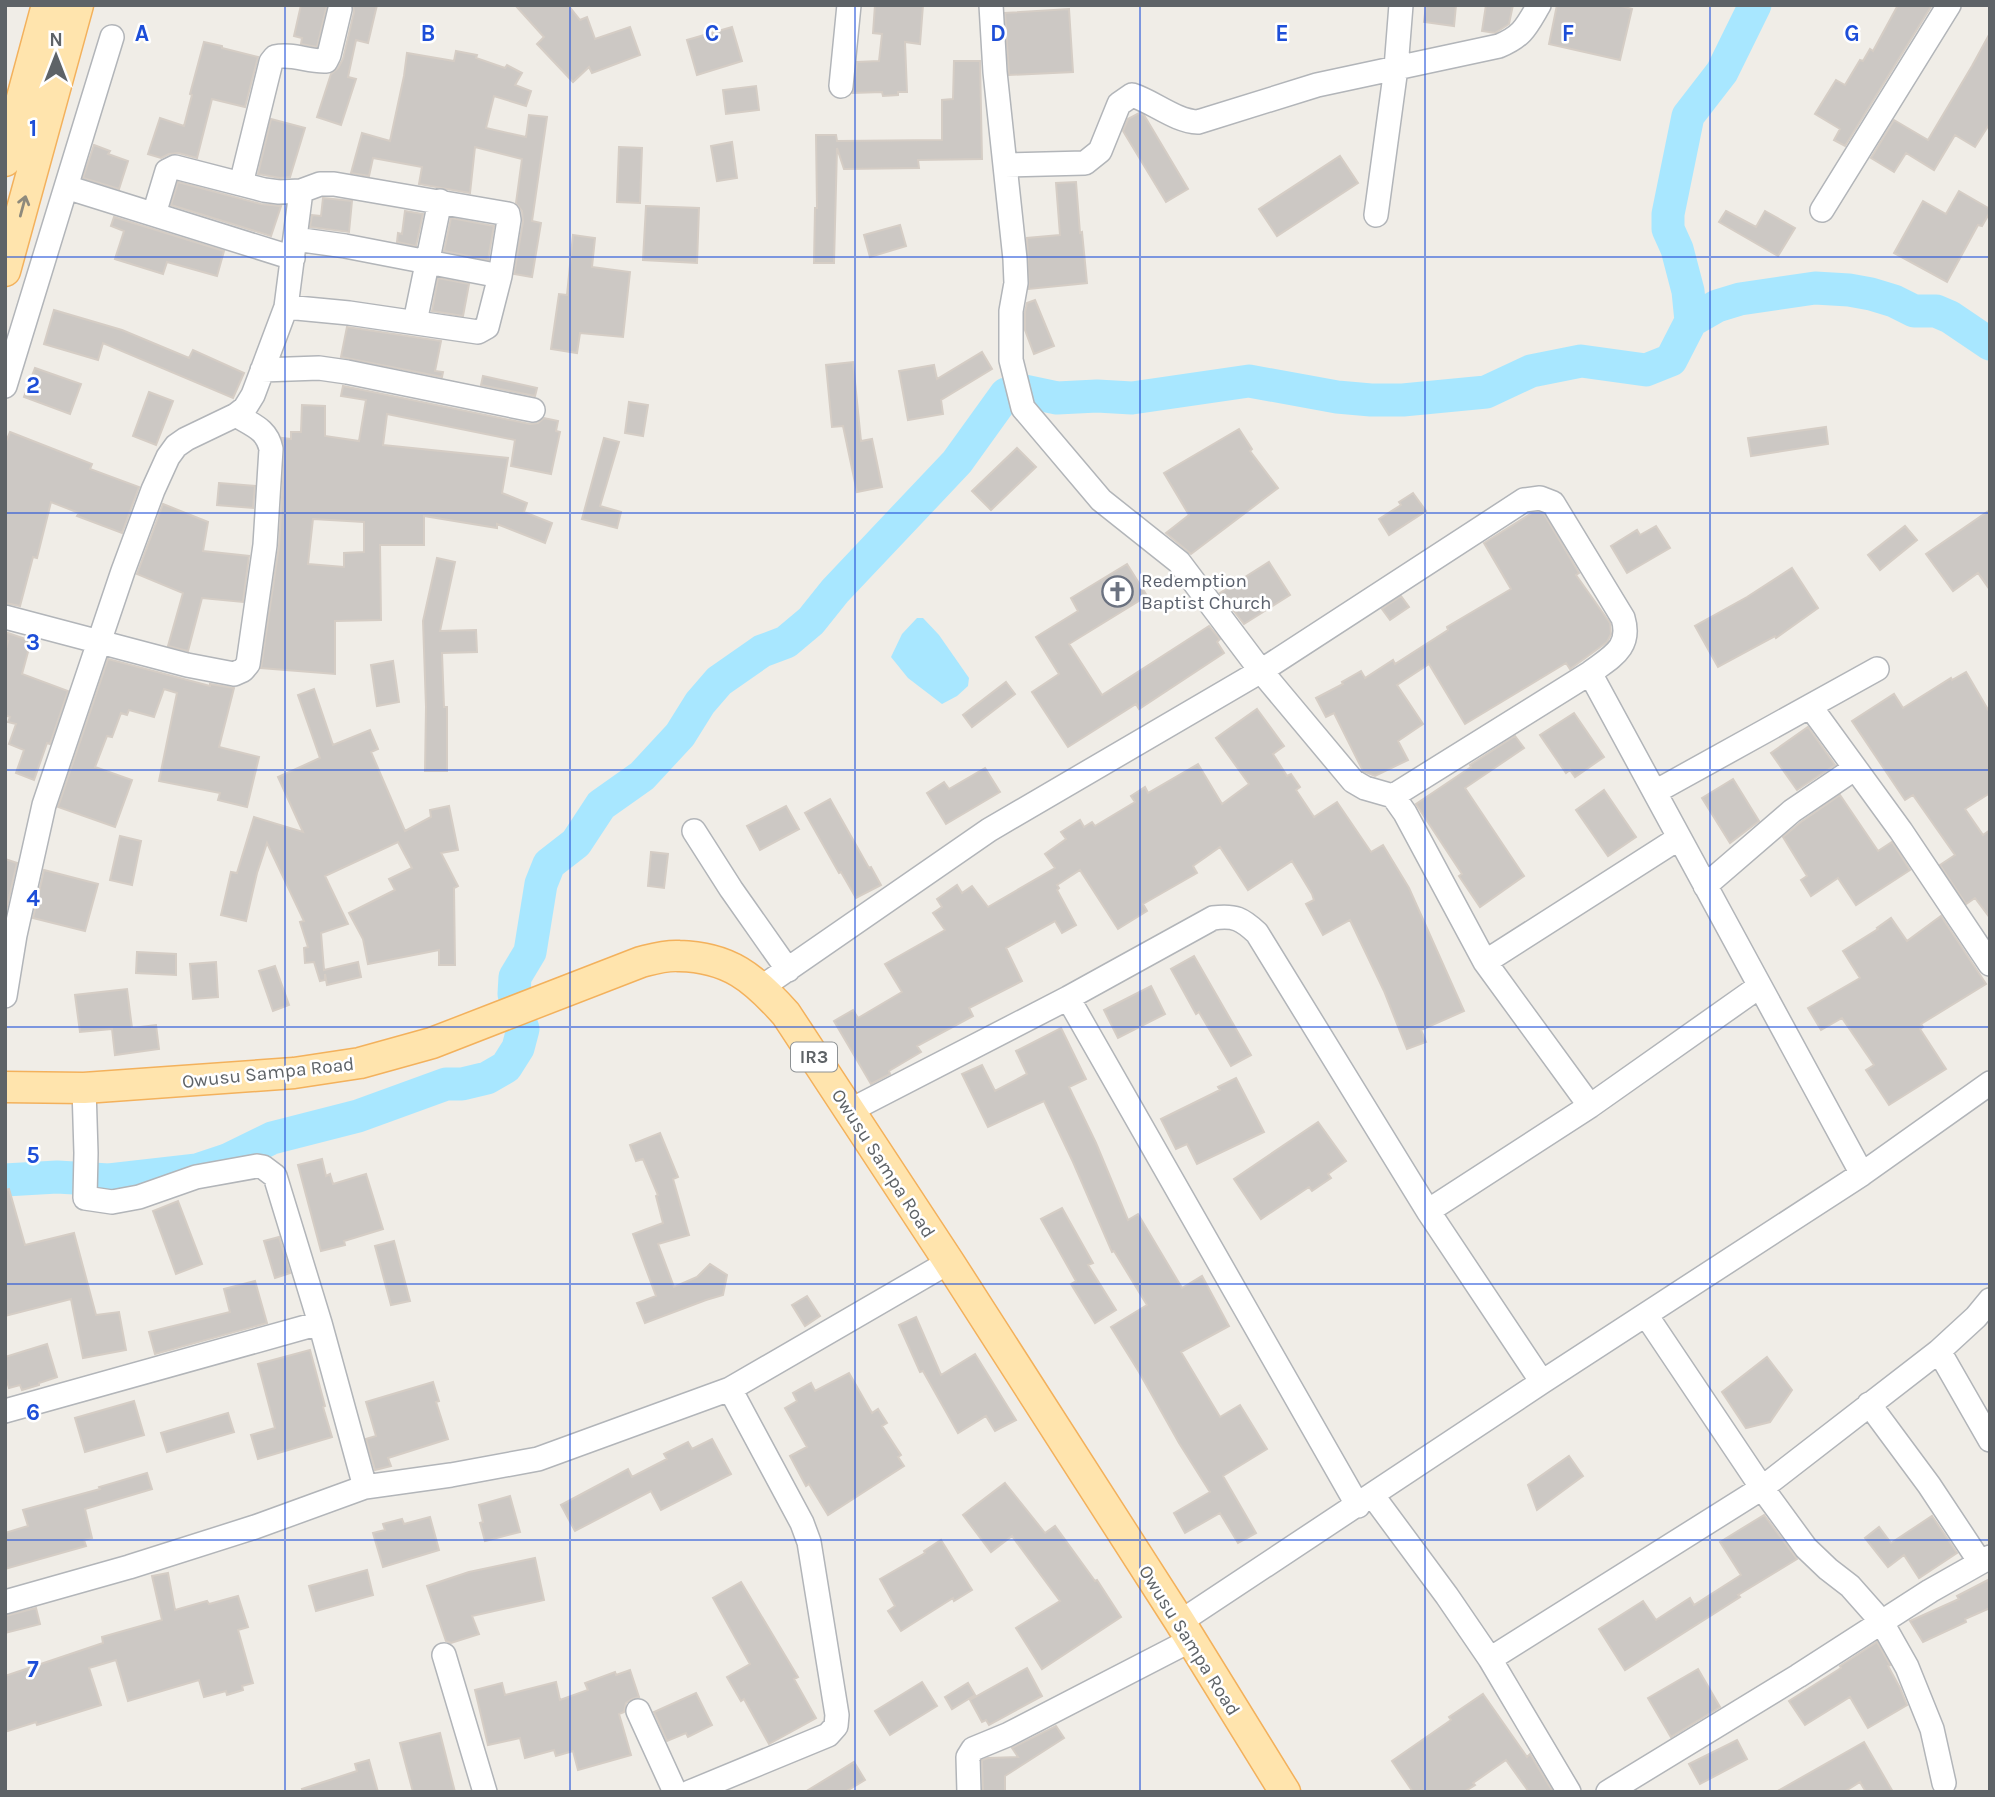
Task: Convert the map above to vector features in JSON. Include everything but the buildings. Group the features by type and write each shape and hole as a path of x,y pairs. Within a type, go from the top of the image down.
{"main road":[{"path":"5,161 47,5"},
{"path":"5,271 78,5"},
{"name":"Owusu Sampa Road","path":"5,1087 84,1088 294,1073 360,1063 432,1043 641,962 676,956 707,958 733,968 762,987 786,1014 1186,1631 1285,1792"}],"street":[{"path":"841,86 849,5"},
{"path":"991,5 995,72 1016,271 1011,310 1011,360 1023,408 1101,500 1179,562 1261,671 1353,781 1365,788 1393,796 1405,813 1485,962 1590,1106"},
{"path":"1376,215 1396,68 1401,5"},
{"path":"1005,164 1085,163 1100,152 1119,104 1132,95 1187,122 1198,122 1317,85 1499,46 1515,39 1525,30 1539,5"},
{"path":"1822,211 1949,5"},
{"path":"242,184 271,62 282,55 326,61 340,9"},
{"path":"5,386 112,37"},
{"path":"153,214 167,171 174,167 279,192 301,191 320,184 334,184 508,214 499,276 487,327 483,331 332,310 286,307"},
{"path":"66,187 153,214 294,248 345,246 499,276"},
{"path":"5,996 15,934 44,805 149,501 168,457 176,446 236,415 245,408 253,395 286,307 301,191"},
{"path":"415,322 440,201"},
{"path":"262,370 297,367 337,370 533,410"},
{"path":"5,617 187,665 234,674 243,670 248,664 265,545 271,449 269,438 263,432 236,415"},
{"path":"762,987 989,830 1261,671 1524,500 1540,498 1553,503 1623,618 1625,640 1616,653 1590,673 1393,796"},
{"path":"1655,793 1877,669"},
{"path":"1590,673 1862,1174"},
{"path":"1811,706 1990,964"},
{"path":"1705,886 1786,816 1854,769"},
{"path":"694,831 788,970"},
{"path":"1485,962 1679,838"},
{"path":"849,1111 1068,998 1213,918 1227,916 1244,921 1257,933 1428,1211 1542,1382"},
{"path":"1428,1211 1590,1106 1760,986"},
{"path":"1068,998 1366,1501 1447,1596 1490,1659 1569,1792"},
{"path":"84,1088 85,1198 113,1202 139,1197 196,1177 257,1166 275,1176 320,1323 365,1487"},
{"path":"969,1792 968,1757 973,1749 1006,1735 1186,1631 1366,1501 1542,1382 1987,1090"},
{"path":"5,1601 129,1567 365,1487 473,1472 538,1459 730,1389 949,1262"},
{"path":"1490,1659 1762,1488 1939,1351 1976,1317 1990,1300"},
{"path":"1646,1315 1762,1488 1806,1548 1850,1586 1881,1621 1907,1667 1932,1729 1944,1783"},
{"path":"5,1411 320,1323"},
{"path":"1939,1351 1990,1440"},
{"path":"690,1792 828,1735 836,1726 837,1715 809,1542 802,1523 730,1389"},
{"path":"1608,1792 1798,1676 1881,1621 1985,1560 1869,1404"},
{"path":"444,1655 485,1792"},
{"path":"638,1712 676,1792"}],"water":[{"path":"917,618 923,618 939,635 969,678 968,686 942,704 908,678 891,657 902,634"}],"waterway":[{"path":"1024,391 1057,398 1132,398 1249,381 1337,397 1403,400 1486,392 1531,371 1581,361 1646,370 1671,360 1691,321 1688,291 1677,249 1668,229 1668,214 1688,116 1722,72 1755,5"},
{"path":"1691,321 1717,306 1740,299 1815,288 1849,290 1894,301 1914,311 1936,311 1950,317 1990,344"},
{"path":"514,994 515,977 530,952 541,884 549,864 576,843 601,805 642,776 680,735 700,703 719,681 762,651 786,642 811,621 835,591 957,462 1006,394"},
{"path":"5,1180 57,1177 109,1180 197,1170 227,1160 272,1138 358,1116 446,1084 462,1084 487,1078 506,1067 518,1048 522,1026"}],"place":[{"name":"Redemption Baptist Church","path":"1118,591"}]}
